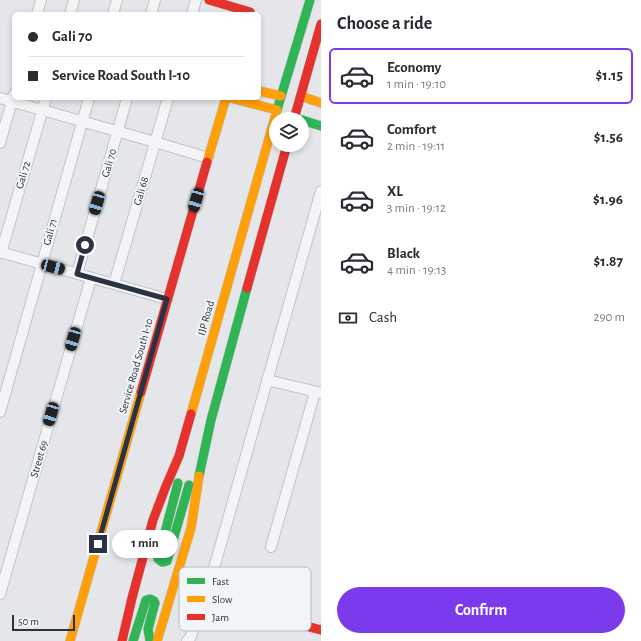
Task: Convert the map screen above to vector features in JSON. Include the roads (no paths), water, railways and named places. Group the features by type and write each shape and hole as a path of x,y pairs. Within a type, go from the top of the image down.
{"main road":[{"path":"209,0 251,10"},
{"name":"IJP Road","path":"122,641 153,520 166,486 180,456 277,110 310,0"},
{"path":"299,112 301,96 321,24"},
{"path":"261,91 281,96"},
{"path":"301,96 321,103"},
{"name":"Service Road South I-10","path":"70,641 225,100"},
{"path":"239,100 277,110"},
{"path":"309,122 321,126"},
{"path":"179,567 190,528 211,420 285,152"},
{"path":"180,456 178,482 158,559 160,562 167,561 188,486 201,466"},
{"path":"157,641 179,568"},
{"path":"134,641 146,600 150,599 155,603 148,629 150,641"},
{"path":"311,627 321,630"}],"street":[{"path":"38,12 41,0"},
{"path":"71,12 74,0"},
{"path":"114,12 117,0"},
{"path":"152,12 155,0"},
{"path":"193,12 196,0"},
{"path":"0,98 12,98"},
{"path":"0,143 12,100"},
{"path":"18,100 42,110 208,158"},
{"name":"Gali 72","path":"1,252 45,100"},
{"name":"Gali 71","path":"0,412 88,100"},
{"name":"Gali 70","path":"77,274 126,100"},
{"name":"Gali 68","path":"114,284 167,100"},
{"path":"214,567 321,191"},
{"path":"1,252 167,299"},
{"name":"Street 69","path":"0,594 91,278"},
{"path":"267,380 318,393 271,547"},
{"path":"187,641 193,631"}]}
